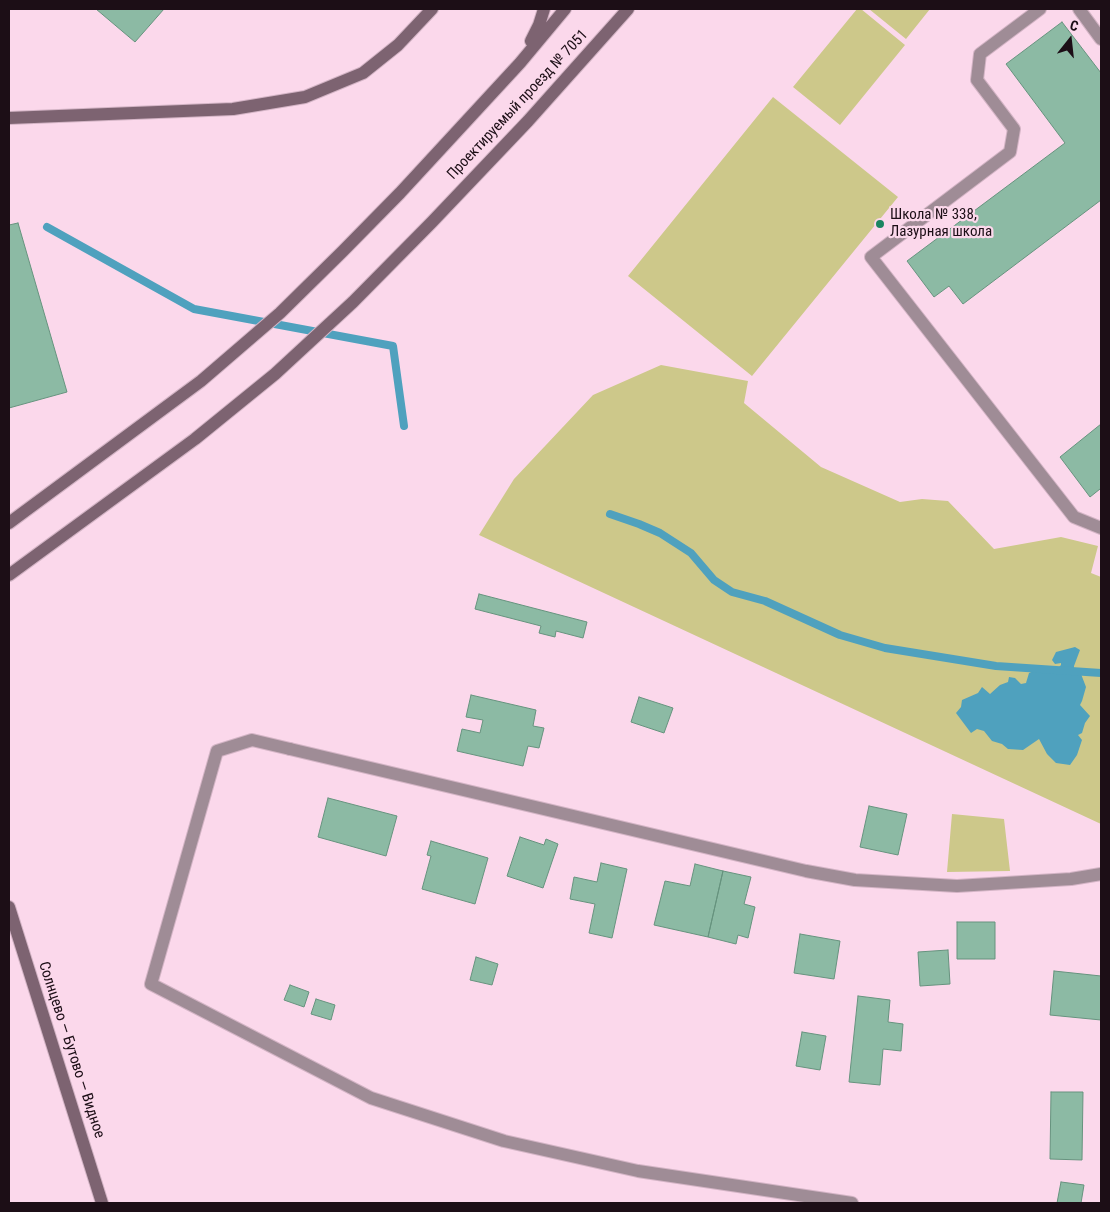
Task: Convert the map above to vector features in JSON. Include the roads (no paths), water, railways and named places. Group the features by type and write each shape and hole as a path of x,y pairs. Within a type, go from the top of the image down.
{"main road":[{"path":"9,118 233,109 305,97 364,73 398,44 432,9"},
{"path":"520,62 539,25 544,9"},
{"name":"Проектируемый проезд № 7051","path":"9,523 201,381 280,313 343,252 400,192 520,62 565,9"},
{"name":"Проектируемый проезд № 7051","path":"9,575 195,439 275,374 353,302 432,222 528,121 628,9"},
{"name":"Солнцево — Бутово — Видное","path":"9,907 102,1203"}],"street":[{"path":"1040,9 980,54 977,80 1014,129 1010,152 871,257 1074,517 1101,528"},
{"path":"1079,9 1101,39"},
{"path":"852,1203 638,1171 496,1138 371,1098 151,984 217,751 252,740 806,871 855,880 957,886 1071,879 1101,874"}],"water":[{"path":"1075,647 1080,650 1074,670 1076,673 1081,674 1086,687 1080,705 1090,716 1085,723 1082,733 1078,735 1082,740 1077,755 1070,765 1056,763 1047,754 1039,739 1023,750 1008,749 1002,744 992,741 984,731 977,729 971,733 956,713 961,707 962,700 978,693 982,687 990,694 1000,685 1008,682 1009,677 1015,678 1021,684 1026,683 1029,673 1036,670 1037,667 1051,670 1057,669 1061,663 1055,664 1052,660 1056,652"}],"waterway":[{"path":"47,227 194,309 393,346 404,426"},
{"path":"610,514 660,533 691,553 714,580 732,592 765,601 840,635 885,648 996,666 1101,673"}],"place":[{"name":"Школа № 338, Лазурная школа","path":"880,224"}]}
